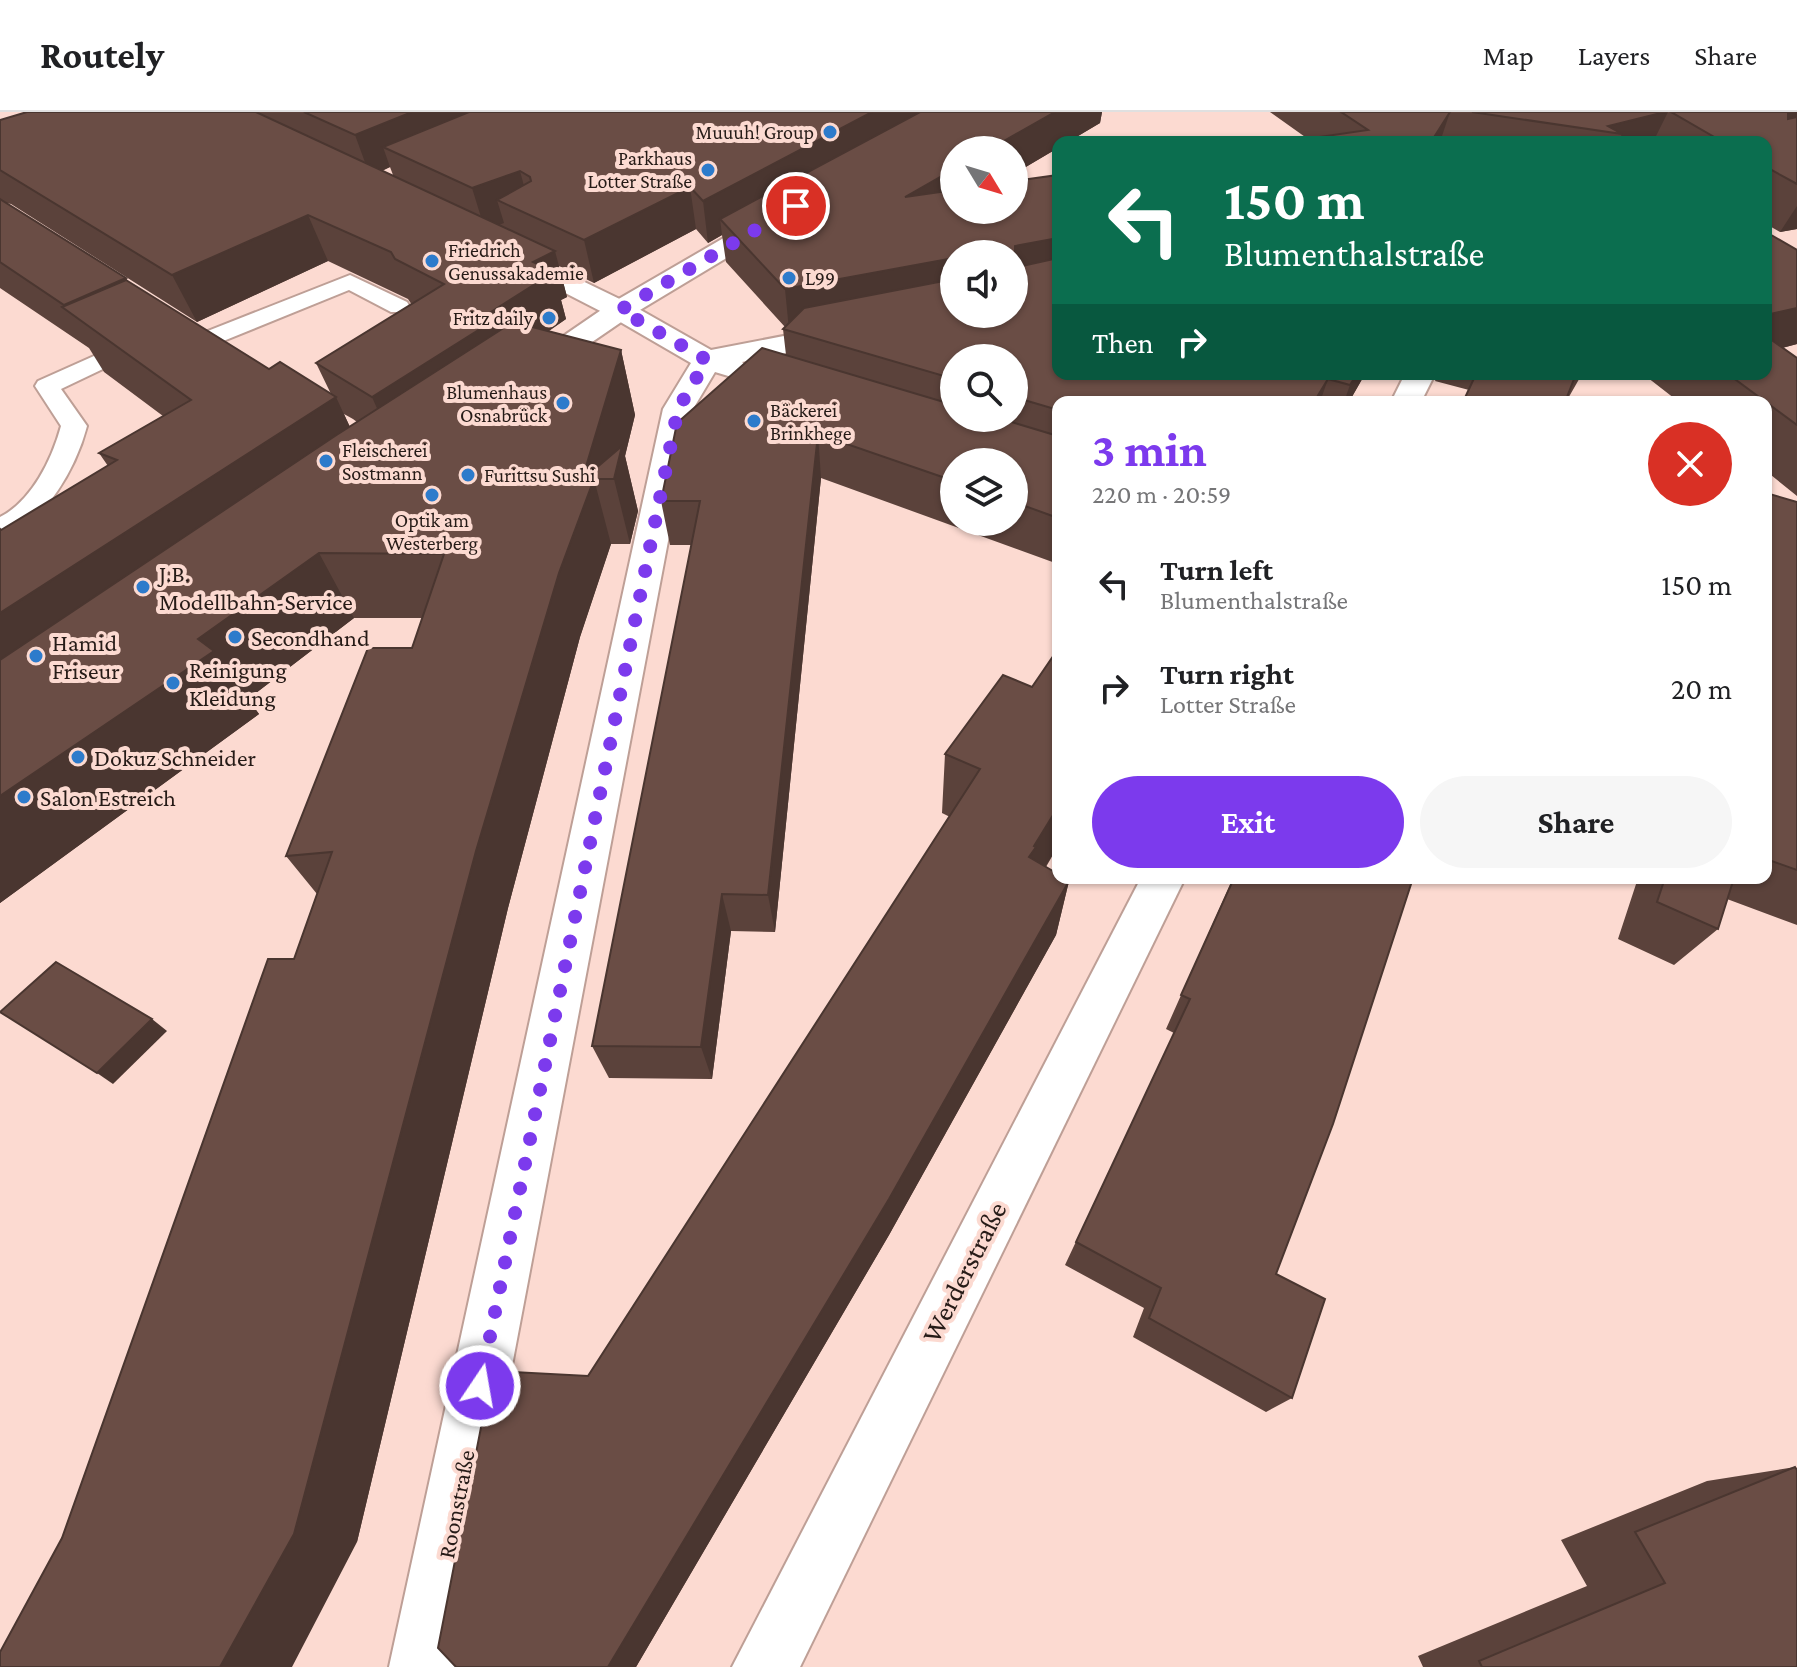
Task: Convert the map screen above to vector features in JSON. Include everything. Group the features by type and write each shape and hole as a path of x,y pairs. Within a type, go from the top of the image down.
{"street":[{"path":"508,387 620,310 793,208"},
{"path":"496,237 707,360 758,377"},
{"path":"707,360 940,314"},
{"path":"172,327 203,341 229,358"},
{"name":"Roonstraße","path":"422,1667 678,409 707,360"},
{"name":"Werderstraße","path":"765,1667 1160,884"}],"lane":[{"path":"203,341 350,282 399,307"},
{"path":"0,529 24,516 66,456 74,426 47,386 172,327"}],"building":[{"path":"27,112 256,112 555,251 533,262 554,272 469,326 480,329 372,397 316,363 444,284 395,259 391,252 308,215 172,275 0,170 0,120"},
{"path":"304,112 412,112 355,135"},
{"path":"469,112 872,112 703,201 690,187 584,240 497,200 531,181 520,171 472,188 383,147"},
{"path":"920,112 1055,112 1013,136 940,136 940,177 905,197 940,192 940,224 1028,224 1028,179 1052,176 1052,239 1028,244 1028,240 940,240 940,261 785,289 720,219"},
{"path":"1341,112 1450,112 1435,136 1326,136 1368,130"},
{"path":"1472,112 1665,112 1608,126 1622,134"},
{"path":"1671,112 1788,112 1788,119 1797,117 1797,184 1772,170 1772,136 1713,136"},
{"path":"0,199 126,278 64,305 0,262"},
{"path":"1772,235 1797,250 1797,308 1772,314"},
{"path":"1052,259 1052,380 1327,380 1318,396 1052,396 1052,408 1028,401 1028,344 940,344 940,375 783,329 804,308 940,282 940,328 1028,328 1028,265"},
{"path":"126,280 269,369 280,362 336,397 0,613 0,529 117,460 99,453 191,400 62,307"},
{"path":"513,322 621,350 582,480 622,446 614,479 594,479 559,573 476,851 294,1534 220,1667 0,1667 0,1652 62,1538 268,959 294,959 332,852 286,856 368,648 412,648 444,554 319,553 198,639 214,651 0,796 0,660 335,436"},
{"path":"1772,340 1797,358 1797,425 1772,407 1772,396 1758,396 1736,380 1772,380"},
{"path":"762,348 940,401 940,432 1028,432 1028,427 1052,434 1052,516 1028,507 1028,448 940,448 940,476 818,434 768,895 722,894 701,1047 592,1046 700,501 661,501 677,423"},
{"path":"1332,380 1353,380 1350,385"},
{"path":"1473,380 1574,380 1567,396 1466,396"},
{"path":"1772,495 1797,502 1797,870 1772,861"},
{"path":"1052,658 1052,817 1029,857 1052,870 1052,884 1067,884 889,1199 608,1667 456,1667 438,1648 492,1371 588,1376 980,769 945,754 1003,675 1032,687"},
{"path":"1231,884 1411,884 1333,1124 1276,1274 1325,1299 1292,1398 1149,1318 1161,1288 1076,1242 1190,999 1181,995"},
{"path":"1663,884 1732,884 1718,929 1657,902"},
{"path":"56,962 152,1019 97,1073 0,1012"},
{"path":"1795,1467 1797,1667 1482,1667 1479,1661 1665,1583 1635,1532"}],"place":[{"name":"Muuuh! Group","path":"830,132"},
{"name":"Parkhaus Lotter Straße","path":"708,170"},
{"name":"Friedrich Genussakademie","path":"432,261"},
{"name":"L99","path":"789,278"},
{"name":"Fritz daily","path":"549,318"},
{"name":"Blumenhaus Osnabrück","path":"563,403"},
{"name":"Bäckerei Brinkhege","path":"754,421"},
{"name":"Fleischerei Sostmann","path":"326,461"},
{"name":"Furittsu Sushi","path":"468,475"},
{"name":"Optik am Westerberg","path":"432,495"},
{"name":"J.B. Modellbahn-Service","path":"143,587"},
{"name":"Secondhand","path":"235,637"},
{"name":"Hamid Friseur","path":"36,656"},
{"name":"Reinigung Kleidung","path":"173,683"},
{"name":"Dokuz Schneider","path":"78,757"},
{"name":"Salon Estreich","path":"24,797"}],"route":[{"path":"480,1386 678,409 707,360 620,310 796,206"}]}
